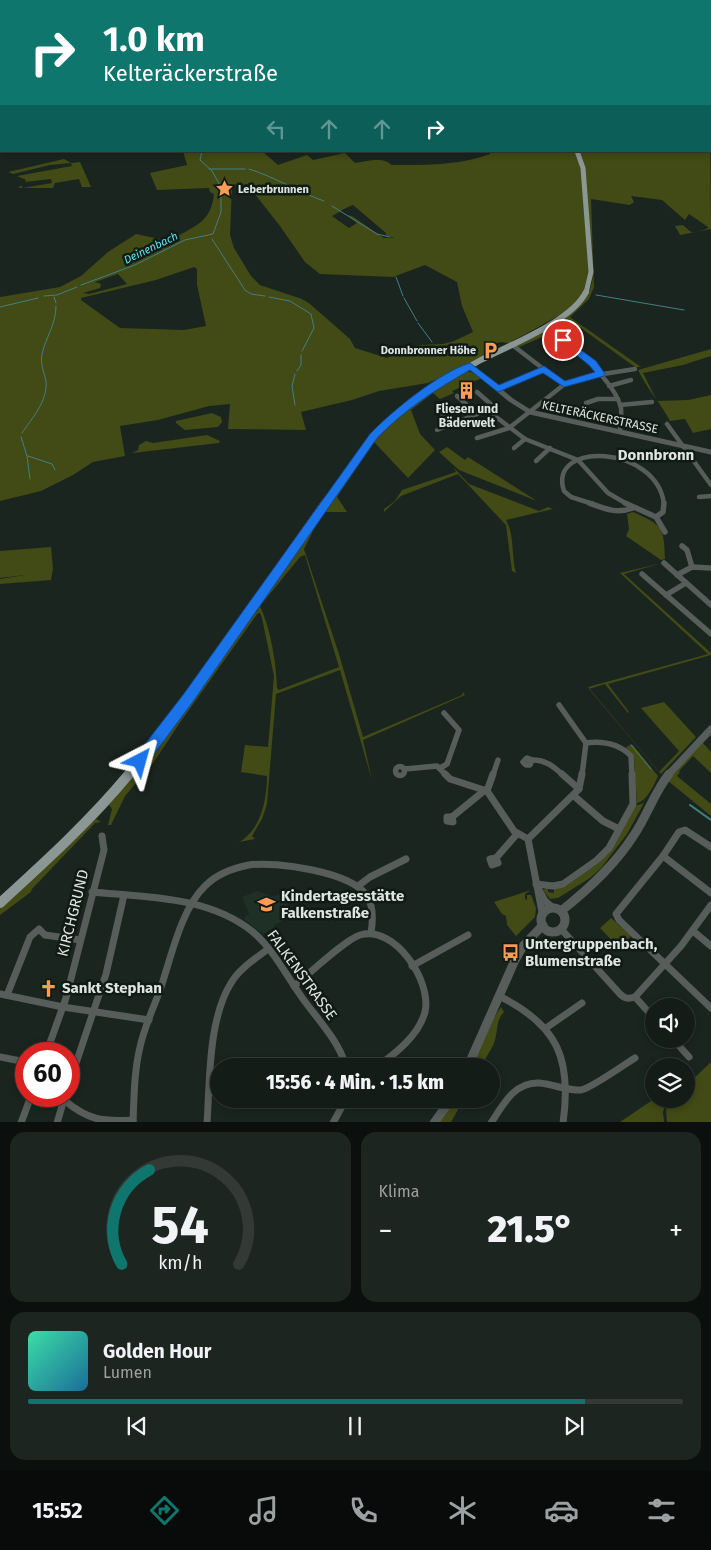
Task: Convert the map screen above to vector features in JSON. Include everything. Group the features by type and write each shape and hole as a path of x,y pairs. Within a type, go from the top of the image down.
{"main road":[{"path":"0,903 59,849 102,805 158,740 374,436 398,411 470,366 546,326 574,308 586,293 590,283 591,272 583,168 577,152"}],"street":[{"path":"563,340 592,363 618,400 620,405 620,431"},
{"path":"511,344 564,384"},
{"name":"KELTERÄCKERSTRASSE","path":"470,366 515,403 530,412 711,452"},
{"path":"498,389 544,369"},
{"path":"477,438 509,428 564,384 601,374 636,369"},
{"path":"609,386 631,380"},
{"path":"437,430 494,407 477,392"},
{"path":"457,396 478,414"},
{"path":"586,403 598,399 618,400"},
{"path":"620,405 652,402"},
{"path":"438,410 451,425"},
{"path":"487,410 525,439 578,460 608,493 633,508 656,517 665,532"},
{"path":"667,424 684,445 711,485"},
{"path":"514,448 525,439"},
{"path":"536,461 550,448"},
{"path":"633,508 626,512 616,512 566,494 562,485 568,467 578,460 593,456 610,456 630,461 643,469 664,498 664,512 656,517"},
{"path":"699,497 711,496"},
{"path":"682,546 687,550 692,566"},
{"path":"664,562 711,605"},
{"path":"677,575 692,566 711,568"},
{"path":"642,574 711,634"},
{"path":"666,595 686,583"},
{"path":"559,705 586,743"},
{"path":"440,768 447,764 459,730 444,713"},
{"path":"561,911 588,890 611,866 630,841 672,770 711,729"},
{"path":"537,886 558,886 580,873 601,857 615,838 634,800 632,758 624,749 597,742 586,743"},
{"path":"528,839 579,789 582,784 584,747 586,743"},
{"path":"452,817 486,790 498,760"},
{"path":"532,760 546,761 579,789"},
{"path":"405,769 433,766 440,768 450,779 486,790 517,834 528,839"},
{"path":"574,796 603,821 619,829"},
{"path":"711,847 682,830 616,914 665,965 711,1008"},
{"path":"496,858 517,834"},
{"name":"KIRCHGRUND","path":"50,1042 63,1007 104,850 102,836"},
{"path":"528,839 542,912 541,921 543,925 553,932 562,930"},
{"path":"663,856 711,893"},
{"path":"358,886 370,877 406,859"},
{"path":"76,1107 94,1120 109,1122 133,1121 139,1056 149,1020 180,934 193,905 201,890 217,877 230,871 272,864 300,867 341,878 358,886 368,897 371,904 371,933"},
{"path":"537,886 545,901 561,911 565,919 562,930"},
{"name":"FALKENSTRASSE","path":"92,892 193,905 217,912 241,923 253,932 268,949 340,1051 343,1058"},
{"path":"80,1052 112,953 124,895"},
{"path":"562,930 624,998 635,998 693,931 711,905"},
{"path":"542,912 552,907"},
{"path":"471,1058 519,952 543,925"},
{"path":"80,940 44,935 39,928 30,937 3,994 63,1007 149,1020"},
{"path":"693,931 711,946"},
{"path":"294,986 350,939 371,933 381,935 393,942 421,977 427,1003 425,1013 419,1025 410,1037 387,1058"},
{"path":"412,966 468,935"},
{"path":"207,1122 221,1000 238,973 268,949"},
{"path":"498,996 531,1015 546,1028 558,1052 564,1072 566,1089 563,1122"},
{"path":"635,998 645,1009"},
{"path":"546,1028 582,1003"},
{"path":"681,1048 689,1056"},
{"path":"0,1057 15,1060"},
{"path":"490,1122 508,1096 521,1086 539,1084 584,1090 635,1058"},
{"path":"21,1122 27,1107"},
{"path":"57,1122 61,1107"},
{"path":"333,1122 341,1108"},
{"path":"434,1122 444,1108"}],"shaded area":[{"name":"Kindertagesstätte Falkenstraße","path":"257,891 273,897 282,893 293,916 274,925 274,928 263,934 244,919 249,913 242,897"}],"green space":[{"path":"183,152 263,152 278,165 307,155 313,160 345,153 355,163 379,160 388,162 391,165 403,165 466,161 490,154 491,152 710,152 711,229 696,232 708,227 689,214 685,220 662,200 631,196 634,202 630,205 591,199 594,287 589,299 570,317 641,367 635,367 574,323 517,348 512,344 559,321 580,304 587,294 592,282 593,268 587,215 588,198 584,197 590,272 584,293 567,311 508,343 500,342 487,348 482,357 428,383 379,391 352,400 301,412 306,430 228,429 230,404 209,406 158,420 120,426 125,456 93,462 73,475 41,491 0,501 0,297 60,287 81,276 108,252 136,234 170,241 200,223 209,212 212,204 214,194 210,192 209,188 157,190 150,173 187,165","holes":["247,184 305,262 320,274 393,277 425,265 457,282 462,306 473,332 443,344 419,345 400,351 387,358 355,348 350,339 310,304 302,299 260,285 251,276 234,248 230,235 232,187","353,205 386,235 394,238 384,238 352,216 347,215 357,223 349,228 332,216","194,267 197,269 197,285 206,326 184,330 120,328 81,300 81,298 156,280","118,274 127,284 89,294 83,293 100,288 101,284 95,282"]},
{"path":"64,159 71,163 50,165 13,174 8,172"},
{"path":"80,162 91,187 82,187 79,179 55,183 53,188 22,188 52,183 51,179 25,182 26,180 17,176 72,166 71,163"},
{"path":"683,225 692,233 680,235 675,226"},
{"path":"711,349 711,356 683,365 643,373 656,399 638,370"},
{"path":"465,371 482,378 452,391 454,393 440,399 433,393 411,410 420,434 435,450 408,478 374,442 337,497 347,512 324,512 370,442 394,417"},
{"path":"711,395 711,429 693,433 685,419 670,421 657,401 688,400"},
{"path":"212,413 221,417 222,422 218,427 185,430 176,423 176,421"},
{"path":"207,435 220,441 219,443 132,453 138,450 139,445 146,441 153,443"},
{"path":"447,447 465,460 468,457 537,501 459,470 439,452"},
{"path":"454,468 469,484 539,511 548,507 553,509 506,520 511,533 516,573 512,571 506,525 458,474 401,496 384,512 384,509 395,501 402,490 456,472"},
{"path":"633,512 650,520 660,528 664,540 665,559 661,560 626,536 629,529 627,514"},
{"path":"321,515 304,549 339,654 363,737 462,695 463,692 465,695 363,740 372,780 340,670 276,694 267,804 262,819 252,836 255,839 239,842 247,837 258,822 264,804 267,785 267,776 241,772 245,745 268,747 274,676 262,618 260,613 258,613 154,762 125,796 111,825 108,825 112,809 109,805 96,819 101,822 95,823 31,892 0,915 0,906 111,800 249,618 258,610 255,608","holes":["305,555 339,667 279,690 277,688 272,646 260,606 300,557"]},
{"path":"51,547 53,569 51,580 0,584 0,579 25,575 0,578 0,551"},
{"path":"662,563 624,574 711,655 608,684 628,713 605,684 590,689 588,687 708,654 620,573"},
{"path":"589,689 590,689 659,772"},
{"path":"664,702 696,737 661,774 659,772 679,751 641,708"},
{"path":"711,732 711,735 703,743 711,752 711,773 693,756 679,771 677,776 711,804 711,816 667,780"},
{"path":"632,744 658,776 647,796 637,803 634,758 626,747"},
{"path":"644,803 627,834 601,868 590,878 558,898 550,899 543,890 548,888 548,892 554,893 554,889 566,886 600,862 635,806"},
{"path":"531,890 525,894 525,899 527,900 527,895 531,895 536,908 535,917 516,936 507,925 506,916 502,914 494,902"},
{"path":"611,918 631,936 619,948 600,928"},
{"path":"501,1007 504,1012 498,1022 494,1043 486,1058 475,1058 493,1019"},
{"path":"711,1062 711,1122 667,1122 667,1108 695,1108 695,1077"},
{"path":"645,1105 645,1108 664,1108 664,1122 620,1122"},
{"path":"448,1108 459,1108 451,1122 439,1122"}],"waterway":[{"name":"Deinenbach","path":"202,152 200,160 210,169"},
{"path":"210,169 245,169"},
{"name":"Deinenbach","path":"210,169 221,187"},
{"path":"249,169 324,201"},
{"name":"Deinenbach","path":"81,285 135,265 185,240 213,234 221,212 221,189"},
{"path":"332,206 377,234 390,237"},
{"path":"212,239 245,290 251,294 265,296"},
{"path":"396,277 403,296"},
{"name":"Deinenbach","path":"44,296 57,295 77,287"},
{"path":"596,295 684,310"},
{"name":"Deinenbach","path":"54,297 56,303"},
{"path":"269,297 290,301 311,314 314,328 302,351"},
{"name":"Deinenbach","path":"0,307 38,298"},
{"path":"404,298 417,321"},
{"path":"22,433 42,402 46,388 42,358 53,325 56,306"},
{"path":"418,323 432,342"},
{"path":"297,371 301,365 301,355"},
{"path":"295,374 292,386 295,405"},
{"path":"21,437 27,456 30,479"},
{"path":"28,456 52,464 55,470"},
{"path":"631,745 651,769"},
{"path":"690,805 711,820"}],"place":[{"name":"Leberbrunnen","path":"224,189"},
{"name":"Donnbronner Höhe","path":"490,350"},
{"name":"Fliesen und Bäderwelt","path":"467,390"},
{"name":"Kindertagesstätte Falkenstraße","path":"267,905"},
{"name":"Untergruppenbach, Blumenstraße","path":"511,953"},
{"name":"Sankt Stephan","path":"48,988"}],"district":[{"name":"Donnbronn","path":"656,455"}],"route":[{"path":"140,761 158,740 326,502 386,422 430,388 470,366 498,389 544,369 564,384 583,377 601,374 578,350 563,340"}]}
